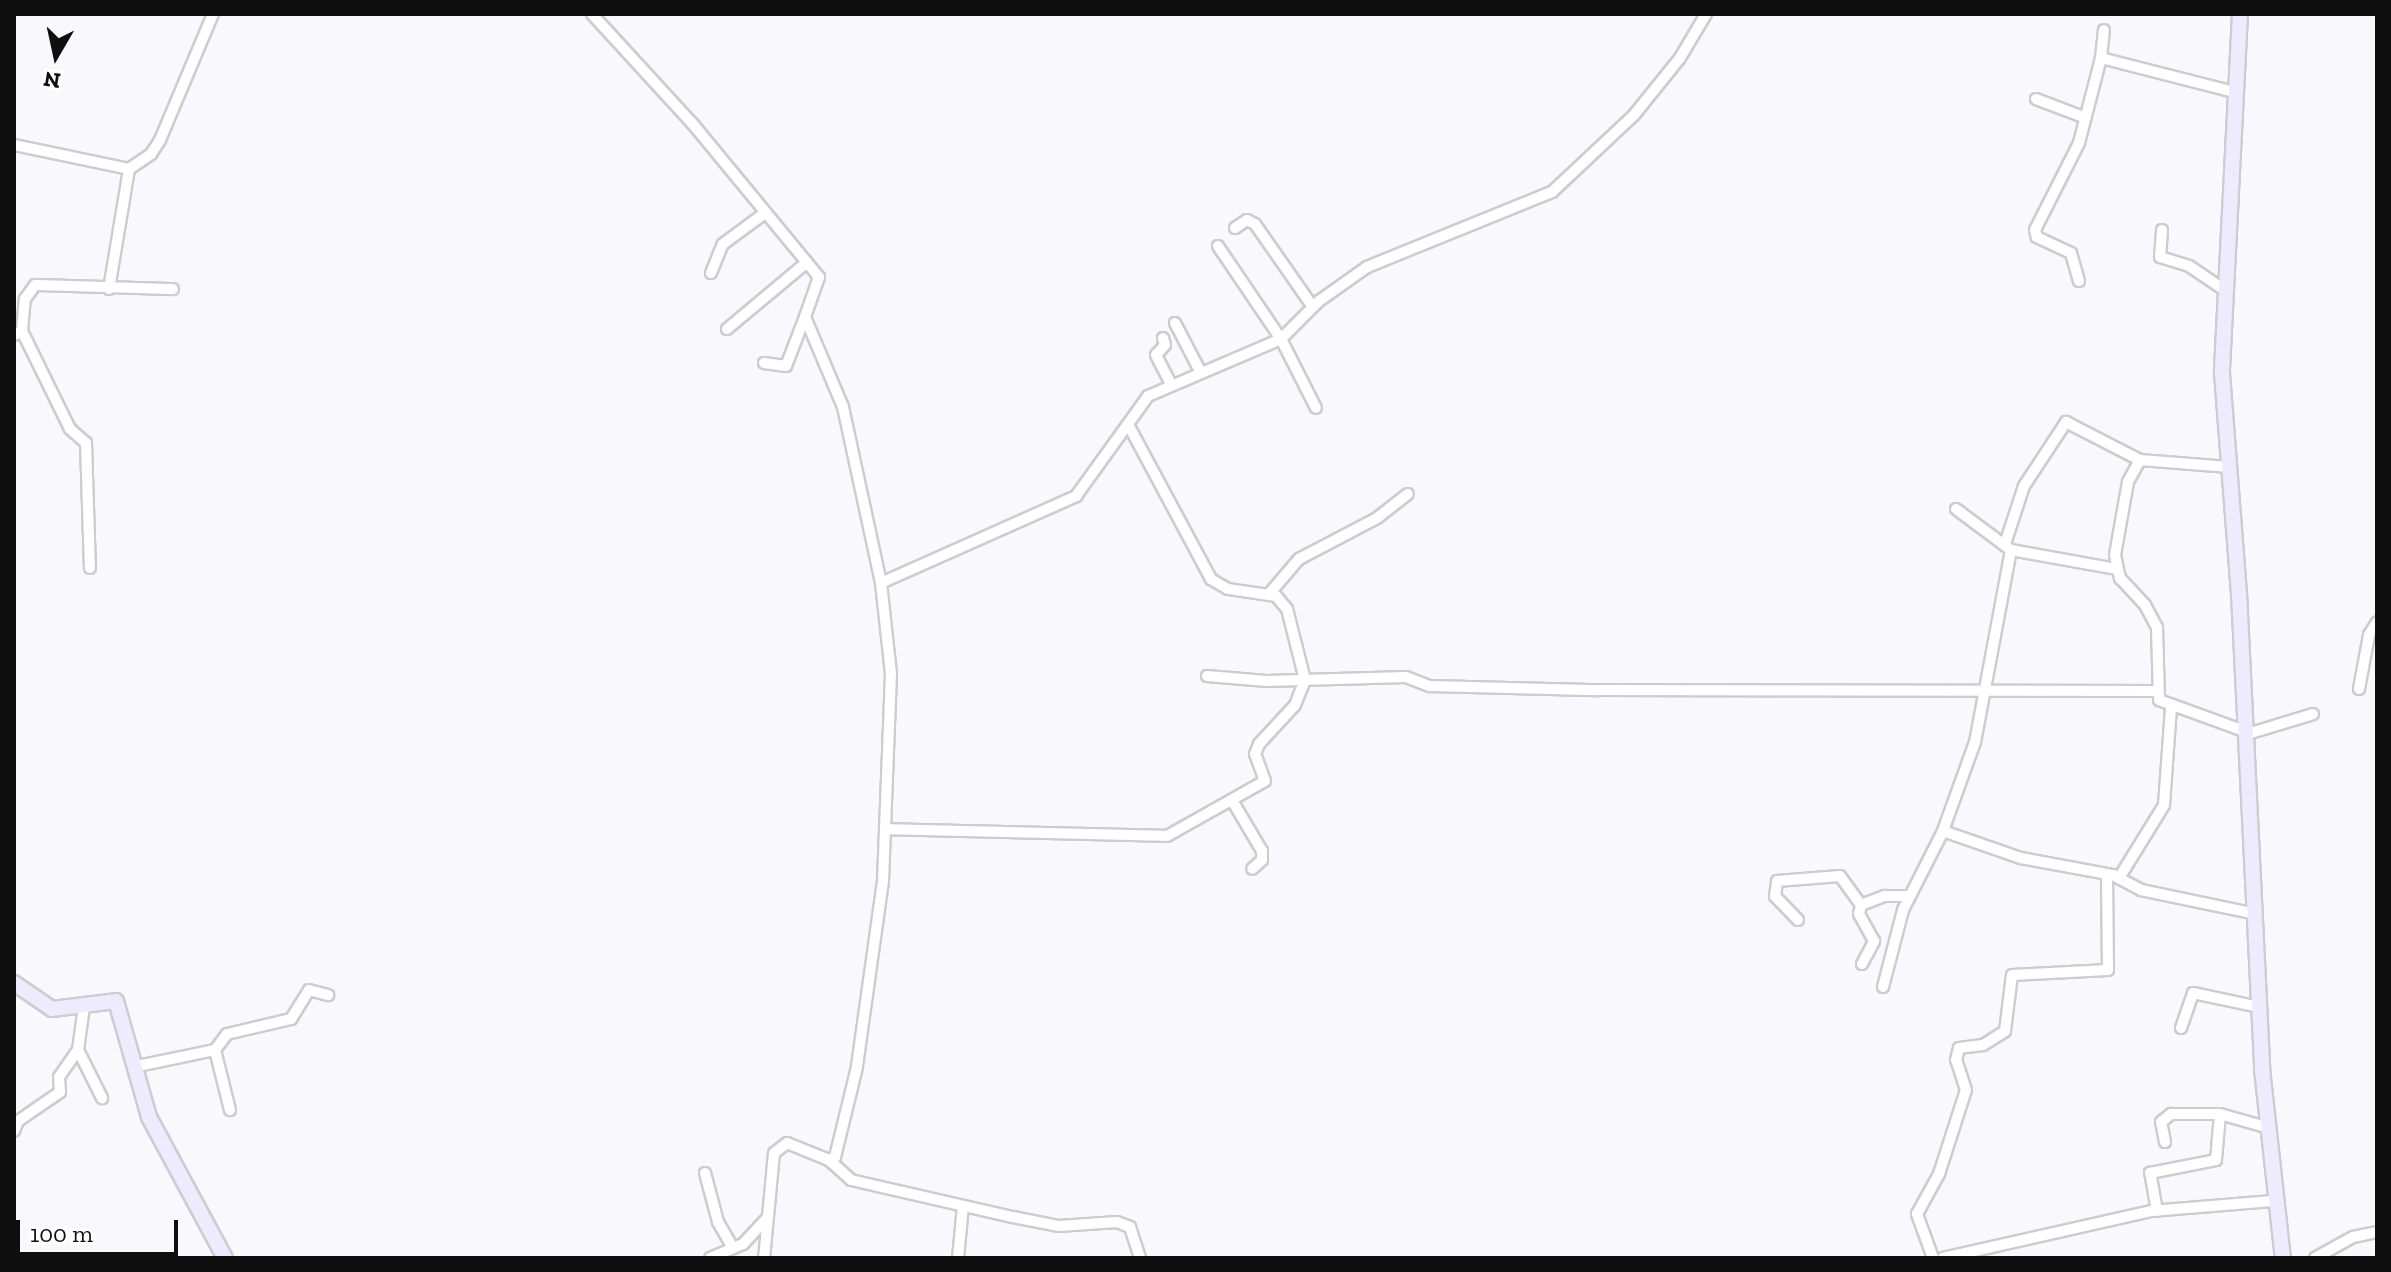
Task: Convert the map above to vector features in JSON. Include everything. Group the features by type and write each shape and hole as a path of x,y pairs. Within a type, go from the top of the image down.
{"street":[{"path":"14,145 129,169 151,154 160,140 213,14"},
{"path":"592,14 819,279 786,366 764,363"},
{"path":"881,583 1076,496 1129,426 1140,403 1171,385 1281,339 1313,307 1380,260 1552,192 1634,115 1680,58 1706,14"},
{"path":"2240,14 2222,373 2256,914 2266,1127 2273,1201 2283,1258"},
{"path":"2079,281 2071,253 2037,237 2035,230 2057,192 2086,118 2101,58 2104,30"},
{"path":"2101,58 2234,92"},
{"path":"2036,99 2086,118"},
{"path":"109,289 129,169"},
{"path":"711,273 723,244 765,213"},
{"path":"1235,228 1247,220 1255,224 1313,307"},
{"path":"2162,230 2160,257 2189,266 2226,291"},
{"path":"1218,246 1281,339 1316,408"},
{"path":"727,329 807,262"},
{"path":"90,568 86,443 70,429 18,333 25,299 35,285 173,289"},
{"path":"805,317 843,407 881,583 891,673 877,941 840,1143 829,1160"},
{"path":"1175,323 1201,373"},
{"path":"1163,338 1165,345 1156,355 1171,385"},
{"path":"1883,987 1910,896 1943,831 1972,754 1986,689 2008,547 2024,486 2066,422 2140,460 2229,467"},
{"path":"885,829 1157,837 1233,802 1265,781 1255,754 1259,744 1295,705 1305,680 1287,609 1269,594 1228,589 1211,579 1129,426"},
{"path":"2140,460 2128,482 2117,569 2157,628 2159,700 2171,708 2244,733 2313,714"},
{"path":"1269,594 1299,559 1377,518 1408,494"},
{"path":"1956,509 2008,547 2117,569"},
{"path":"2359,689 2369,635 2377,622"},
{"path":"1207,676 1305,680 1406,677 1430,686 1599,690 2158,691"},
{"path":"1933,1258 1917,1214 1939,1174 1966,1090 1956,1060 1959,1048 1983,1045 2005,1031 2012,975 2108,970 2113,876 2164,805 2171,708"},
{"path":"1233,802 1262,851 1262,860 1252,869"},
{"path":"1943,831 2021,858 2113,876 2141,890 2256,914"},
{"path":"1798,920 1775,896 1777,881 1840,876 1861,905 1859,914 1874,941 1862,964"},
{"path":"1861,905 1885,896 1910,896"},
{"path":"14,983 52,1009 116,1001 133,1067 169,1162 225,1258"},
{"path":"133,1067 215,1050 227,1034 291,1019 309,990 328,995"},
{"path":"2181,1028 2193,993 2259,1007"},
{"path":"14,1131 18,1121 58,1096 59,1077 78,1050 84,1007"},
{"path":"78,1050 102,1098"},
{"path":"215,1050 230,1110"},
{"path":"2165,1142 2164,1117 2220,1114 2266,1127"},
{"path":"2157,1211 2150,1173 2216,1160 2220,1114"},
{"path":"764,1258 774,1153 779,1145 797,1144 829,1160 851,1180 1059,1226 1117,1222 1130,1227 1140,1258"},
{"path":"705,1173 718,1222 733,1248"},
{"path":"1943,1258 2157,1211 2273,1201"},
{"path":"958,1258 963,1206"},
{"path":"710,1258 751,1238 768,1217"},
{"path":"2315,1258 2353,1237 2377,1232"}]}
